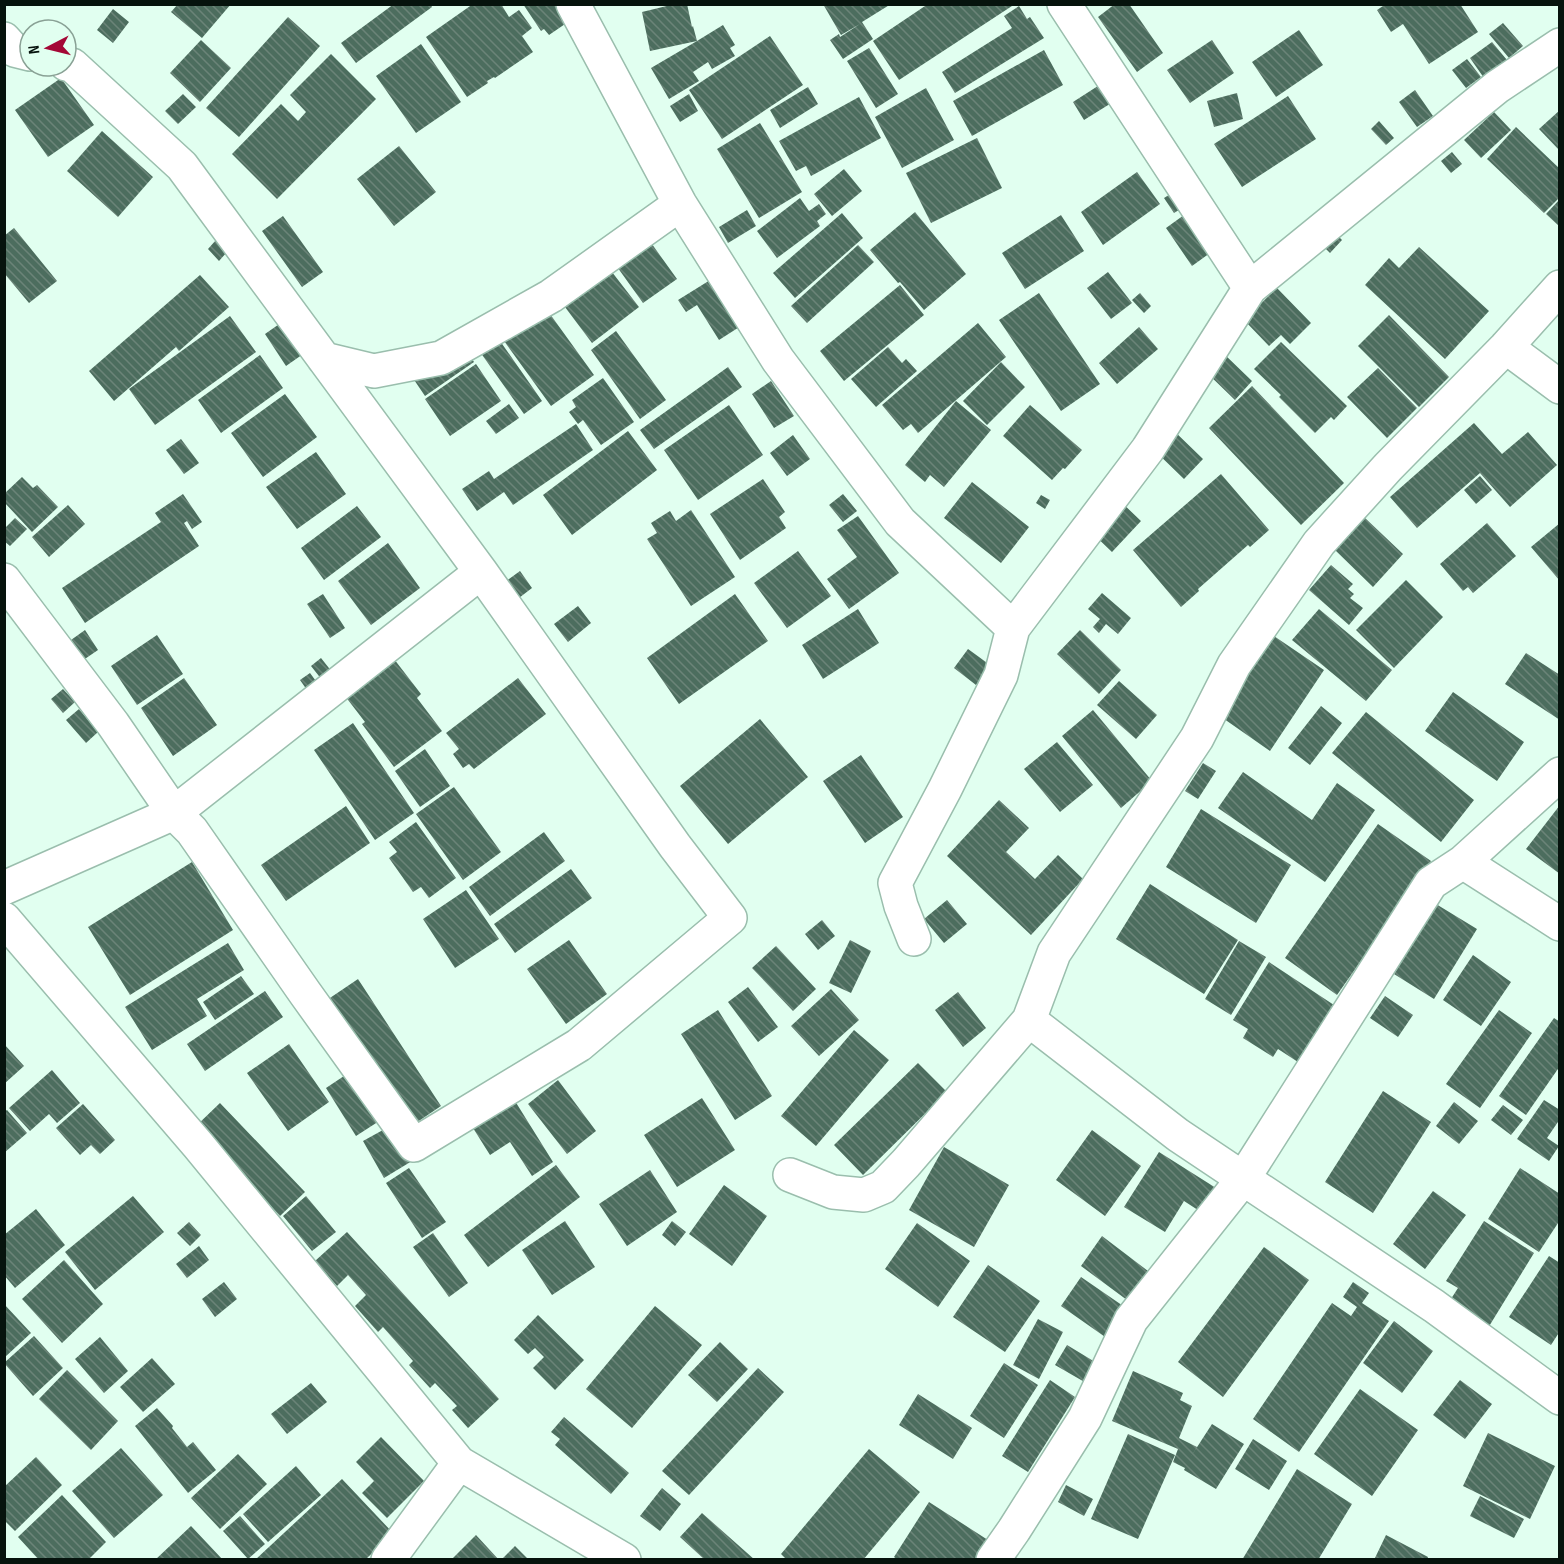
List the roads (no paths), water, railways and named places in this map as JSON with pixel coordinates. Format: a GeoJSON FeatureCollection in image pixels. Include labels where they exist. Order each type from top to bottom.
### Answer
{"type":"FeatureCollection","features":[{"type":"Feature","properties":{"kind":"street"},"geometry":{"type":"LineString","coordinates":[[573,4],[680,204],[778,360],[900,522],[1013,628]]}},
{"type":"Feature","properties":{"kind":"street"},"geometry":{"type":"LineString","coordinates":[[1064,4],[1250,288]]}},
{"type":"Feature","properties":{"kind":"street"},"geometry":{"type":"LineString","coordinates":[[4,39],[14,50],[18,51]]}},
{"type":"Feature","properties":{"kind":"street"},"geometry":{"type":"LineString","coordinates":[[914,939],[895,883],[945,789],[1001,675],[1013,628],[1148,449],[1250,288],[1497,87],[1560,45]]}},
{"type":"Feature","properties":{"kind":"street"},"geometry":{"type":"LineString","coordinates":[[4,580],[113,724],[174,813],[192,831],[414,1145],[579,1045],[730,918],[675,846],[481,572],[182,166],[78,71]]}},
{"type":"Feature","properties":{"kind":"street"},"geometry":{"type":"LineString","coordinates":[[324,359],[374,371],[441,358],[551,296],[680,204]]}},
{"type":"Feature","properties":{"kind":"street"},"geometry":{"type":"LineString","coordinates":[[790,1175],[833,1192],[864,1195],[883,1187],[906,1163],[1029,1020],[1054,954],[1197,738],[1234,665],[1319,543],[1388,467],[1506,347],[1560,287]]}},
{"type":"Feature","properties":{"kind":"street"},"geometry":{"type":"LineString","coordinates":[[1506,347],[1560,387]]}},
{"type":"Feature","properties":{"kind":"street"},"geometry":{"type":"LineString","coordinates":[[4,888],[174,813],[481,572]]}},
{"type":"Feature","properties":{"kind":"street"},"geometry":{"type":"LineString","coordinates":[[993,1560],[1085,1418],[1131,1320],[1243,1179],[1431,884],[1463,862],[1560,774]]}},
{"type":"Feature","properties":{"kind":"street"},"geometry":{"type":"LineString","coordinates":[[1463,862],[1560,924]]}},
{"type":"Feature","properties":{"kind":"street"},"geometry":{"type":"LineString","coordinates":[[4,919],[198,1146],[459,1463],[624,1560]]}},
{"type":"Feature","properties":{"kind":"street"},"geometry":{"type":"LineString","coordinates":[[1029,1020],[1178,1135],[1434,1306],[1560,1398]]}},
{"type":"Feature","properties":{"kind":"street"},"geometry":{"type":"LineString","coordinates":[[388,1560],[459,1463]]}}]}
